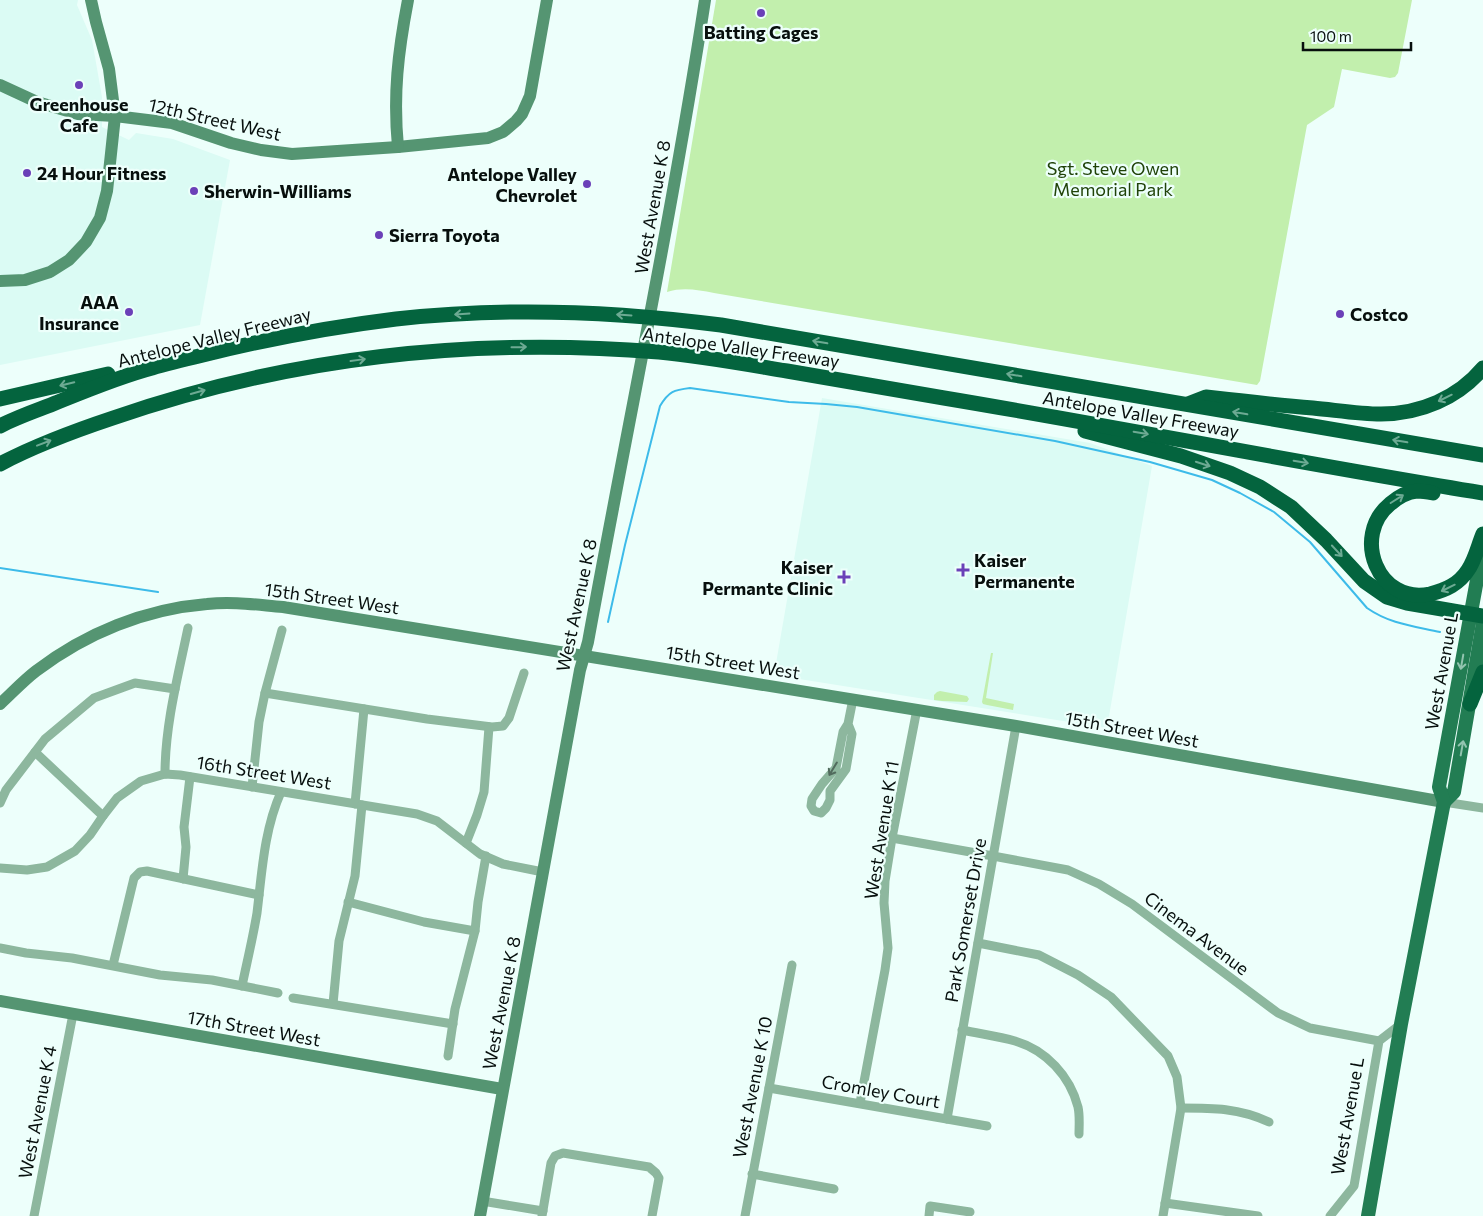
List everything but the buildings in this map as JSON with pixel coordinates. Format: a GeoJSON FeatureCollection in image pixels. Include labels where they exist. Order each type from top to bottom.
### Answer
{"type":"FeatureCollection","features":[{"type":"Feature","properties":{"kind":"highway","name":"Antelope Valley Freeway"},"geometry":{"type":"LineString","coordinates":[[0,426],[99,386],[151,368],[259,341],[398,319],[466,314],[545,312],[667,318],[721,324],[1483,454]]}},
{"type":"Feature","properties":{"kind":"highway","name":"Antelope Valley Freeway"},"geometry":{"type":"LineString","coordinates":[[0,464],[27,450],[139,409],[202,390],[263,376],[325,364],[400,354],[464,349],[594,348],[663,353],[730,361],[1024,411],[1381,477],[1483,493]]}},
{"type":"Feature","properties":{"kind":"highway"},"geometry":{"type":"LineString","coordinates":[[0,399],[131,368],[151,368]]}},
{"type":"Feature","properties":{"kind":"highway"},"geometry":{"type":"LineString","coordinates":[[1188,404],[1206,397],[1370,413],[1397,413],[1413,411],[1449,397],[1476,377],[1483,368]]}},
{"type":"Feature","properties":{"kind":"highway"},"geometry":{"type":"LineString","coordinates":[[1024,411],[1055,424],[1180,456],[1230,473],[1260,487],[1291,507],[1326,540],[1364,582],[1388,597],[1407,603],[1479,618]]}},
{"type":"Feature","properties":{"kind":"highway"},"geometry":{"type":"LineString","coordinates":[[1432,446],[1483,446]]}},
{"type":"Feature","properties":{"kind":"highway"},"geometry":{"type":"LineString","coordinates":[[1483,499],[1417,491],[1399,496],[1386,507],[1377,520],[1372,537],[1372,549],[1378,572],[1388,583],[1398,590],[1424,595],[1441,591],[1454,585],[1468,569],[1483,534]]}},
{"type":"Feature","properties":{"kind":"highway"},"geometry":{"type":"LineString","coordinates":[[1470,704],[1483,672]]}},
{"type":"Feature","properties":{"kind":"main road","name":"West Avenue L"},"geometry":{"type":"LineString","coordinates":[[1444,802],[1454,792],[1470,704],[1479,618],[1483,547]]}},
{"type":"Feature","properties":{"kind":"main road","name":"West Avenue L"},"geometry":{"type":"LineString","coordinates":[[1368,1216],[1401,1024],[1444,802],[1440,787],[1479,618]]}},
{"type":"Feature","properties":{"kind":"street"},"geometry":{"type":"LineString","coordinates":[[0,281],[24,280],[50,272],[68,260],[86,242],[100,218],[106,191],[115,116],[109,69],[91,0]]}},
{"type":"Feature","properties":{"kind":"street"},"geometry":{"type":"LineString","coordinates":[[398,147],[396,129],[397,70],[400,41],[408,0]]}},
{"type":"Feature","properties":{"kind":"street","name":"12th Street West"},"geometry":{"type":"LineString","coordinates":[[0,85],[37,102],[78,114],[115,116],[172,123],[253,148],[292,154],[398,147],[488,138],[503,132],[516,121],[522,114],[530,96],[547,0]]}},
{"type":"Feature","properties":{"kind":"street","name":"West Avenue K 8"},"geometry":{"type":"LineString","coordinates":[[480,1216],[580,670],[588,642],[654,297],[705,0]]}},
{"type":"Feature","properties":{"kind":"street","name":"15th Street West"},"geometry":{"type":"LineString","coordinates":[[0,704],[36,672],[78,644],[128,620],[164,610],[209,604],[244,604],[283,608],[917,709],[1483,808]]}},
{"type":"Feature","properties":{"kind":"street"},"geometry":{"type":"LineString","coordinates":[[165,774],[165,751],[175,689],[188,628]]}},
{"type":"Feature","properties":{"kind":"street"},"geometry":{"type":"LineString","coordinates":[[252,787],[259,722],[282,630]]}},
{"type":"Feature","properties":{"kind":"street"},"geometry":{"type":"LineString","coordinates":[[265,693],[427,720],[489,727],[503,726],[509,718],[524,673]]}},
{"type":"Feature","properties":{"kind":"street"},"geometry":{"type":"LineString","coordinates":[[0,803],[6,790],[45,740],[94,698],[135,684],[175,689]]}},
{"type":"Feature","properties":{"kind":"street"},"geometry":{"type":"LineString","coordinates":[[848,724],[852,734],[846,769],[830,792],[830,800],[826,808],[818,812],[811,806],[812,799],[820,786],[836,768],[843,732],[848,724],[853,699]]}},
{"type":"Feature","properties":{"kind":"street"},"geometry":{"type":"LineString","coordinates":[[333,1004],[339,941],[355,876],[359,804],[359,752],[364,709]]}},
{"type":"Feature","properties":{"kind":"street","name":"West Avenue K 11"},"geometry":{"type":"LineString","coordinates":[[860,1103],[888,948],[884,903],[885,881],[917,709]]}},
{"type":"Feature","properties":{"kind":"street","name":"Park Somerset Drive"},"geometry":{"type":"LineString","coordinates":[[947,1119],[1016,726]]}},
{"type":"Feature","properties":{"kind":"street"},"geometry":{"type":"LineString","coordinates":[[466,843],[484,792],[489,727]]}},
{"type":"Feature","properties":{"kind":"street"},"geometry":{"type":"LineString","coordinates":[[35,752],[103,816]]}},
{"type":"Feature","properties":{"kind":"street","name":"16th Street West"},"geometry":{"type":"LineString","coordinates":[[0,868],[27,870],[47,867],[75,851],[90,835],[117,798],[141,781],[165,774],[417,814],[437,821],[480,854],[503,864],[543,872]]}},
{"type":"Feature","properties":{"kind":"street"},"geometry":{"type":"LineString","coordinates":[[183,879],[186,847],[184,827],[190,777]]}},
{"type":"Feature","properties":{"kind":"street"},"geometry":{"type":"LineString","coordinates":[[820,786],[830,792]]}},
{"type":"Feature","properties":{"kind":"street"},"geometry":{"type":"LineString","coordinates":[[242,986],[256,914],[263,854],[281,792]]}},
{"type":"Feature","properties":{"kind":"street","name":"Cinema Avenue"},"geometry":{"type":"LineString","coordinates":[[892,838],[1068,870],[1099,884],[1132,904],[1278,1013],[1310,1028],[1379,1041]]}},
{"type":"Feature","properties":{"kind":"street"},"geometry":{"type":"LineString","coordinates":[[448,1056],[461,984],[475,932],[486,856]]}},
{"type":"Feature","properties":{"kind":"street"},"geometry":{"type":"LineString","coordinates":[[113,965],[134,878],[140,872],[147,871],[258,895]]}},
{"type":"Feature","properties":{"kind":"street"},"geometry":{"type":"LineString","coordinates":[[348,902],[424,922],[475,932]]}},
{"type":"Feature","properties":{"kind":"street"},"geometry":{"type":"LineString","coordinates":[[978,943],[1039,955],[1078,975],[1111,997],[1168,1056],[1178,1078],[1181,1108],[1163,1216]]}},
{"type":"Feature","properties":{"kind":"street"},"geometry":{"type":"LineString","coordinates":[[0,948],[72,958],[160,975],[212,980],[278,993]]}},
{"type":"Feature","properties":{"kind":"street","name":"West Avenue K 10"},"geometry":{"type":"LineString","coordinates":[[744,1216],[792,965]]}},
{"type":"Feature","properties":{"kind":"street"},"geometry":{"type":"LineString","coordinates":[[293,998],[453,1024]]}},
{"type":"Feature","properties":{"kind":"street","name":"17th Street West"},"geometry":{"type":"LineString","coordinates":[[0,1001],[502,1089]]}},
{"type":"Feature","properties":{"kind":"street","name":"West Avenue K 4"},"geometry":{"type":"LineString","coordinates":[[34,1216],[73,1014]]}},
{"type":"Feature","properties":{"kind":"street","name":"West Avenue L"},"geometry":{"type":"LineString","coordinates":[[1330,1216],[1354,1186],[1379,1041],[1401,1024]]}},
{"type":"Feature","properties":{"kind":"street"},"geometry":{"type":"LineString","coordinates":[[962,1030],[1015,1041],[1030,1047],[1048,1058],[1073,1091],[1079,1110],[1079,1134]]}},
{"type":"Feature","properties":{"kind":"street","name":"Cromley Court"},"geometry":{"type":"LineString","coordinates":[[769,1088],[987,1126]]}},
{"type":"Feature","properties":{"kind":"street"},"geometry":{"type":"LineString","coordinates":[[1181,1108],[1220,1108],[1253,1115],[1269,1122]]}},
{"type":"Feature","properties":{"kind":"street"},"geometry":{"type":"LineString","coordinates":[[482,1202],[542,1214],[551,1163],[555,1156],[563,1153],[649,1168],[659,1178],[652,1216]]}},
{"type":"Feature","properties":{"kind":"street"},"geometry":{"type":"LineString","coordinates":[[752,1174],[834,1189]]}},
{"type":"Feature","properties":{"kind":"street"},"geometry":{"type":"LineString","coordinates":[[1165,1203],[1258,1216]]}},
{"type":"Feature","properties":{"kind":"street"},"geometry":{"type":"LineString","coordinates":[[930,1211],[970,1212]]}},
{"type":"Feature","properties":{"kind":"shaded area"},"geometry":{"type":"Polygon","coordinates":[[[0,0],[78,0],[77,5],[92,40],[102,97],[102,127],[129,140],[136,133],[173,139],[230,160],[200,325],[0,365],[0,0]]]}},
{"type":"Feature","properties":{"kind":"shaded area","name":"Kaiser Permanente"},"geometry":{"type":"Polygon","coordinates":[[[822,398],[1090,443],[1152,466],[1107,728],[774,675],[822,398]]]}},
{"type":"Feature","properties":{"kind":"green space","name":"Sgt. Steve Owen Memorial Park"},"geometry":{"type":"Polygon","coordinates":[[[716,0],[1412,0],[1398,73],[1395,77],[1390,78],[1342,69],[1334,107],[1307,125],[1260,381],[1257,385],[702,291],[685,289],[667,292],[716,0]]]}},
{"type":"Feature","properties":{"kind":"green space"},"geometry":{"type":"Polygon","coordinates":[[[991,653],[993,653],[986,698],[1014,704],[1013,710],[983,704],[982,702],[991,653]]]}},
{"type":"Feature","properties":{"kind":"green space"},"geometry":{"type":"Polygon","coordinates":[[[940,691],[967,696],[969,699],[967,702],[934,700],[934,695],[940,691]]]}},
{"type":"Feature","properties":{"kind":"waterway"},"geometry":{"type":"LineString","coordinates":[[608,622],[660,406],[672,392],[690,388],[789,402],[857,407],[1055,441],[1150,462],[1212,480],[1274,512],[1310,542],[1367,608],[1393,621],[1440,632]]}},
{"type":"Feature","properties":{"kind":"waterway"},"geometry":{"type":"LineString","coordinates":[[0,568],[158,592]]}},
{"type":"Feature","properties":{"kind":"place","name":"Batting Cages"},"geometry":{"type":"Point","coordinates":[761,13]}},
{"type":"Feature","properties":{"kind":"place","name":"Greenhouse Cafe"},"geometry":{"type":"Point","coordinates":[79,85]}},
{"type":"Feature","properties":{"kind":"place","name":"24 Hour Fitness"},"geometry":{"type":"Point","coordinates":[27,173]}},
{"type":"Feature","properties":{"kind":"place","name":"Antelope Valley Chevrolet"},"geometry":{"type":"Point","coordinates":[587,184]}},
{"type":"Feature","properties":{"kind":"place","name":"Sherwin-Williams"},"geometry":{"type":"Point","coordinates":[194,191]}},
{"type":"Feature","properties":{"kind":"place","name":"Sierra Toyota"},"geometry":{"type":"Point","coordinates":[379,235]}},
{"type":"Feature","properties":{"kind":"place","name":"AAA Insurance"},"geometry":{"type":"Point","coordinates":[129,312]}},
{"type":"Feature","properties":{"kind":"place","name":"Costco"},"geometry":{"type":"Point","coordinates":[1340,314]}},
{"type":"Feature","properties":{"kind":"place","name":"Kaiser Permanente"},"geometry":{"type":"Point","coordinates":[963,570]}},
{"type":"Feature","properties":{"kind":"place","name":"Kaiser Permante Clinic"},"geometry":{"type":"Point","coordinates":[844,577]}}]}
